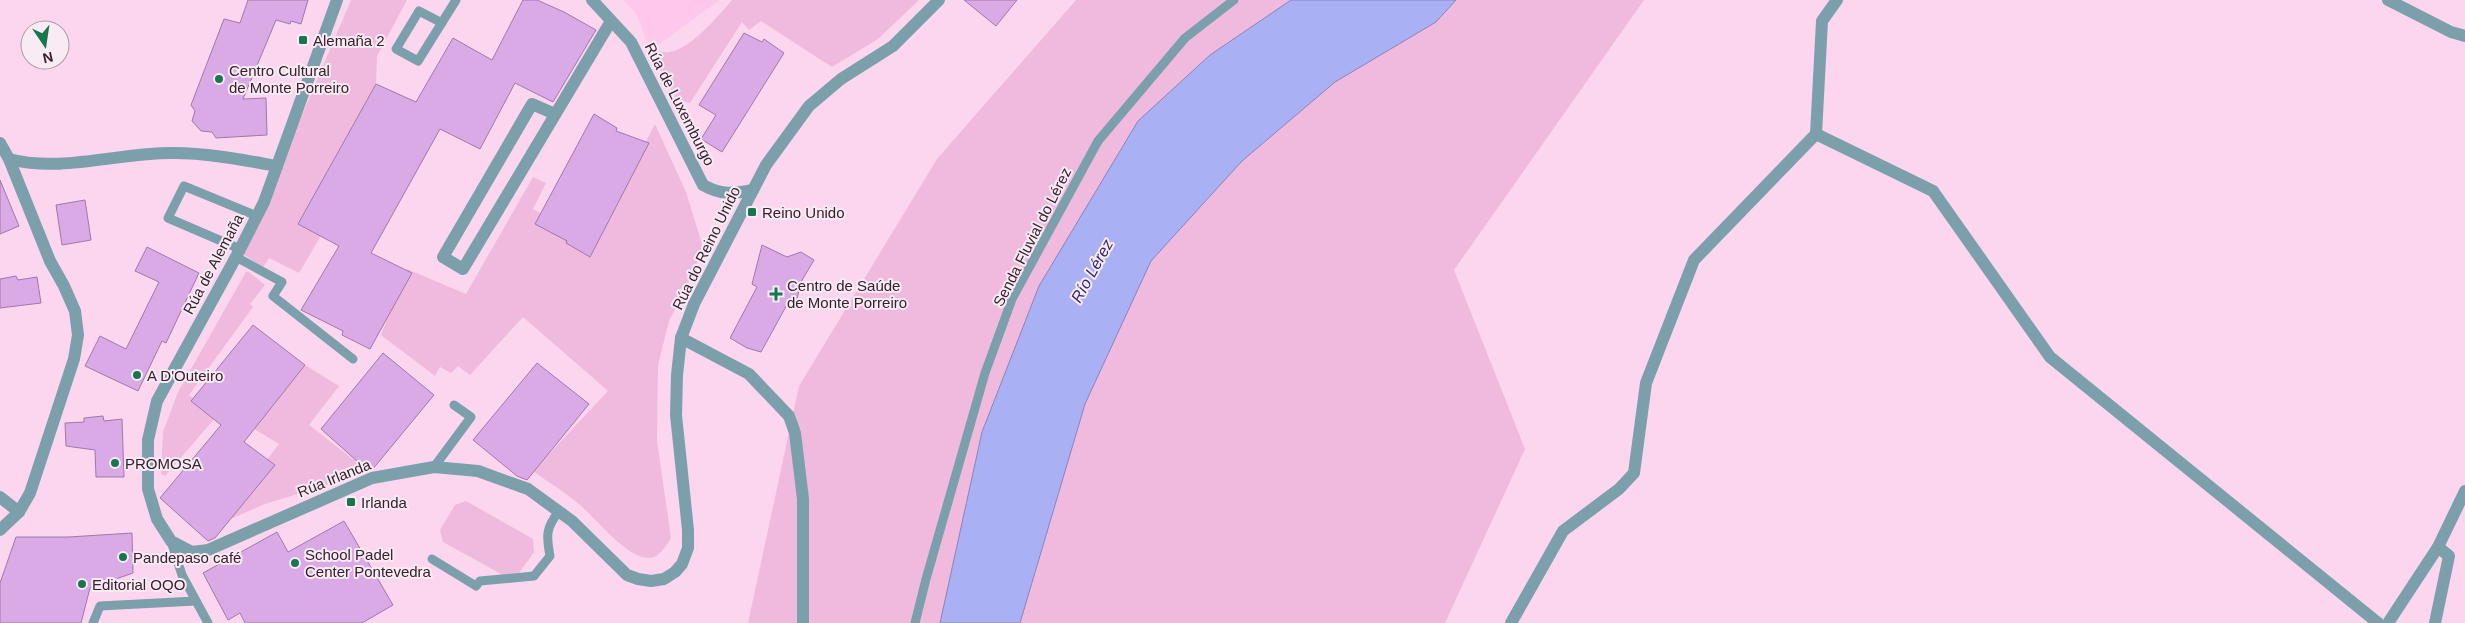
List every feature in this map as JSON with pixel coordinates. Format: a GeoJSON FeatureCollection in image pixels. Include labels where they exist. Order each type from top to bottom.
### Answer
{"type":"FeatureCollection","features":[{"type":"Feature","properties":{"kind":"street","name":"Rúa de Alemaña"},"geometry":{"type":"LineString","coordinates":[[171,541],[157,519],[148,489],[148,440],[157,401],[257,216],[337,0]]}},
{"type":"Feature","properties":{"kind":"street","name":"Rúa de Luxemburgo"},"geometry":{"type":"LineString","coordinates":[[592,0],[631,42],[703,185],[716,192],[726,194],[753,190]]}},
{"type":"Feature","properties":{"kind":"street","name":"Rúa do Reino Unido"},"geometry":{"type":"LineString","coordinates":[[664,579],[682,564],[688,548],[688,530],[676,415],[677,374],[681,338],[694,304],[766,165],[809,106],[840,79],[893,46],[939,0]]}},
{"type":"Feature","properties":{"kind":"street"},"geometry":{"type":"LineString","coordinates":[[1511,623],[1563,531],[1619,489],[1634,473],[1646,383],[1694,260],[1816,134],[1822,21],[1837,0]]}},
{"type":"Feature","properties":{"kind":"street"},"geometry":{"type":"LineString","coordinates":[[2388,0],[2451,32],[2465,36]]}},
{"type":"Feature","properties":{"kind":"street"},"geometry":{"type":"LineString","coordinates":[[555,114],[532,104],[443,257],[463,270],[611,21]]}},
{"type":"Feature","properties":{"kind":"street"},"geometry":{"type":"LineString","coordinates":[[1816,134],[1933,190],[2050,357],[2378,623]]}},
{"type":"Feature","properties":{"kind":"street"},"geometry":{"type":"LineString","coordinates":[[0,143],[9,159],[50,261],[75,311],[78,335],[74,359],[33,484],[19,512],[0,530]]}},
{"type":"Feature","properties":{"kind":"street"},"geometry":{"type":"LineString","coordinates":[[9,159],[20,162],[81,162],[173,153],[234,158],[277,166]]}},
{"type":"Feature","properties":{"kind":"street"},"geometry":{"type":"LineString","coordinates":[[681,338],[749,374],[789,416],[796,433],[803,500],[802,623]]}},
{"type":"Feature","properties":{"kind":"street","name":"Rúa Irlanda"},"geometry":{"type":"LineString","coordinates":[[171,541],[192,552],[208,550],[372,478],[434,467],[478,471],[508,480],[528,489],[559,511],[627,575],[651,581],[664,579]]}},
{"type":"Feature","properties":{"kind":"street"},"geometry":{"type":"LineString","coordinates":[[2388,623],[2438,547],[2465,492]]}},
{"type":"Feature","properties":{"kind":"street"},"geometry":{"type":"LineString","coordinates":[[0,497],[19,512]]}},
{"type":"Feature","properties":{"kind":"street"},"geometry":{"type":"LineString","coordinates":[[2435,623],[2449,556],[2438,547]]}},
{"type":"Feature","properties":{"kind":"lane"},"geometry":{"type":"LineString","coordinates":[[442,23],[419,11],[396,49],[418,61],[442,23],[456,0]]}},
{"type":"Feature","properties":{"kind":"lane","name":"Senda Fluvial do Lérez"},"geometry":{"type":"LineString","coordinates":[[915,623],[926,578],[985,373],[1012,299],[1098,141],[1185,38],[1234,0]]}},
{"type":"Feature","properties":{"kind":"lane"},"geometry":{"type":"LineString","coordinates":[[257,216],[184,186],[168,218],[238,253],[282,282],[273,296],[353,359]]}},
{"type":"Feature","properties":{"kind":"lane"},"geometry":{"type":"LineString","coordinates":[[434,467],[471,418],[454,405]]}},
{"type":"Feature","properties":{"kind":"lane"},"geometry":{"type":"LineString","coordinates":[[432,559],[476,586],[480,581],[534,576],[550,556],[546,535],[552,520],[559,511]]}},
{"type":"Feature","properties":{"kind":"lane"},"geometry":{"type":"LineString","coordinates":[[171,541],[182,575],[208,623]]}},
{"type":"Feature","properties":{"kind":"lane"},"geometry":{"type":"LineString","coordinates":[[93,623],[100,606],[196,601]]}},
{"type":"Feature","properties":{"kind":"shaded area"},"geometry":{"type":"Polygon","coordinates":[[[351,0],[407,0],[377,56],[376,84],[298,224],[322,234],[299,273],[269,258],[263,267],[243,254],[351,0]]]}},
{"type":"Feature","properties":{"kind":"shaded area"},"geometry":{"type":"Polygon","coordinates":[[[624,0],[720,0],[650,51],[637,15],[624,0]]]}},
{"type":"Feature","properties":{"kind":"shaded area"},"geometry":{"type":"Polygon","coordinates":[[[732,0],[919,0],[878,39],[832,67],[761,21],[749,30],[742,22],[690,103],[682,101],[681,108],[650,51],[670,52],[687,44],[696,38],[732,0]]]}},
{"type":"Feature","properties":{"kind":"shaded area"},"geometry":{"type":"Polygon","coordinates":[[[1076,0],[1644,0],[1454,270],[1525,449],[1445,623],[748,623],[799,386],[937,159],[1076,0]]]}},
{"type":"Feature","properties":{"kind":"shaded area"},"geometry":{"type":"Polygon","coordinates":[[[655,124],[686,192],[702,244],[695,270],[669,321],[658,365],[657,441],[671,538],[659,554],[649,558],[631,552],[612,537],[580,505],[533,471],[608,391],[523,317],[470,375],[458,366],[451,373],[440,367],[435,376],[381,335],[407,269],[466,294],[533,177],[546,183],[533,209],[594,242],[655,124]]]}},
{"type":"Feature","properties":{"kind":"shaded area"},"geometry":{"type":"Polygon","coordinates":[[[246,272],[249,272],[265,285],[250,304],[253,307],[189,395],[216,417],[165,476],[161,474],[163,432],[178,392],[246,272]]]}},
{"type":"Feature","properties":{"kind":"shaded area"},"geometry":{"type":"Polygon","coordinates":[[[305,365],[339,386],[309,425],[363,467],[343,480],[265,504],[217,525],[279,444],[254,429],[305,365]]]}},
{"type":"Feature","properties":{"kind":"shaded area"},"geometry":{"type":"Polygon","coordinates":[[[466,501],[533,539],[534,552],[519,573],[503,575],[443,542],[440,530],[455,505],[466,501]]]}},
{"type":"Feature","properties":{"kind":"water","name":"Río Lérez"},"geometry":{"type":"Polygon","coordinates":[[[1291,0],[1456,0],[1436,22],[1335,82],[1242,161],[1151,261],[1085,404],[1020,623],[940,623],[982,432],[1039,286],[1138,121],[1210,55],[1291,0]]]}},
{"type":"Feature","properties":{"kind":"building","name":"Centro Cultural de Monte Porreiro"},"geometry":{"type":"Polygon","coordinates":[[[248,0],[308,0],[301,24],[291,21],[290,24],[276,20],[243,99],[266,98],[267,135],[216,138],[212,132],[201,131],[192,121],[195,111],[191,105],[224,19],[240,23],[248,0]]]}},
{"type":"Feature","properties":{"kind":"building"},"geometry":{"type":"Polygon","coordinates":[[[523,0],[537,0],[564,12],[596,30],[553,102],[515,83],[480,149],[440,129],[371,253],[412,273],[370,349],[342,335],[343,331],[301,310],[339,246],[298,224],[376,84],[416,102],[453,38],[492,60],[523,0]]]}},
{"type":"Feature","properties":{"kind":"building"},"geometry":{"type":"Polygon","coordinates":[[[964,0],[1017,0],[996,26],[964,0]]]}},
{"type":"Feature","properties":{"kind":"building"},"geometry":{"type":"Polygon","coordinates":[[[744,33],[762,42],[764,39],[784,53],[722,152],[701,139],[716,115],[699,105],[744,33]]]}},
{"type":"Feature","properties":{"kind":"building"},"geometry":{"type":"Polygon","coordinates":[[[594,114],[617,128],[616,131],[649,143],[590,257],[566,243],[567,241],[535,224],[594,114]]]}},
{"type":"Feature","properties":{"kind":"building"},"geometry":{"type":"Polygon","coordinates":[[[0,180],[19,226],[0,234],[0,180]]]}},
{"type":"Feature","properties":{"kind":"building"},"geometry":{"type":"Polygon","coordinates":[[[85,200],[91,240],[62,245],[56,205],[85,200]]]}},
{"type":"Feature","properties":{"kind":"building","name":"Centro de Saúde de Monte Porreiro"},"geometry":{"type":"Polygon","coordinates":[[[762,245],[787,257],[801,252],[814,260],[801,282],[796,303],[789,301],[761,352],[747,348],[730,338],[757,287],[752,284],[762,245]]]}},
{"type":"Feature","properties":{"kind":"building"},"geometry":{"type":"Polygon","coordinates":[[[147,247],[199,273],[166,343],[162,341],[138,391],[85,366],[100,336],[126,349],[159,282],[135,271],[147,247]]]}},
{"type":"Feature","properties":{"kind":"building"},"geometry":{"type":"Polygon","coordinates":[[[16,276],[18,280],[37,277],[41,303],[0,308],[0,279],[16,276]]]}},
{"type":"Feature","properties":{"kind":"building"},"geometry":{"type":"Polygon","coordinates":[[[253,325],[305,365],[244,442],[275,465],[215,538],[208,541],[160,498],[221,425],[191,401],[253,325]]]}},
{"type":"Feature","properties":{"kind":"building"},"geometry":{"type":"Polygon","coordinates":[[[383,353],[434,395],[372,470],[368,471],[321,429],[383,353]]]}},
{"type":"Feature","properties":{"kind":"building"},"geometry":{"type":"Polygon","coordinates":[[[537,363],[589,404],[527,480],[517,476],[473,440],[537,363]]]}},
{"type":"Feature","properties":{"kind":"building"},"geometry":{"type":"Polygon","coordinates":[[[103,416],[104,421],[122,419],[124,477],[96,477],[95,450],[66,446],[65,423],[84,422],[84,418],[103,416]]]}},
{"type":"Feature","properties":{"kind":"building","name":"School Padel Center Pontevedra"},"geometry":{"type":"Polygon","coordinates":[[[344,521],[393,605],[362,623],[245,623],[240,613],[228,620],[203,573],[277,532],[288,552],[344,521]]]}},
{"type":"Feature","properties":{"kind":"building"},"geometry":{"type":"Polygon","coordinates":[[[132,533],[133,573],[90,588],[81,623],[0,623],[0,583],[16,537],[69,537],[132,533]]]}},
{"type":"Feature","properties":{"kind":"place","name":"Alemaña 2"},"geometry":{"type":"Point","coordinates":[303,40]}},
{"type":"Feature","properties":{"kind":"place","name":"Centro Cultural de Monte Porreiro"},"geometry":{"type":"Point","coordinates":[219,79]}},
{"type":"Feature","properties":{"kind":"place","name":"Reino Unido"},"geometry":{"type":"Point","coordinates":[752,212]}},
{"type":"Feature","properties":{"kind":"place","name":"Centro de Saúde de Monte Porreiro"},"geometry":{"type":"Point","coordinates":[776,294]}},
{"type":"Feature","properties":{"kind":"place","name":"A D'Outeiro"},"geometry":{"type":"Point","coordinates":[137,375]}},
{"type":"Feature","properties":{"kind":"place","name":"PROMOSA"},"geometry":{"type":"Point","coordinates":[115,463]}},
{"type":"Feature","properties":{"kind":"place","name":"Irlanda"},"geometry":{"type":"Point","coordinates":[351,502]}},
{"type":"Feature","properties":{"kind":"place","name":"Pandepaso café"},"geometry":{"type":"Point","coordinates":[123,557]}},
{"type":"Feature","properties":{"kind":"place","name":"School Padel Center Pontevedra"},"geometry":{"type":"Point","coordinates":[295,563]}},
{"type":"Feature","properties":{"kind":"place","name":"Editorial OQO"},"geometry":{"type":"Point","coordinates":[82,584]}}]}
